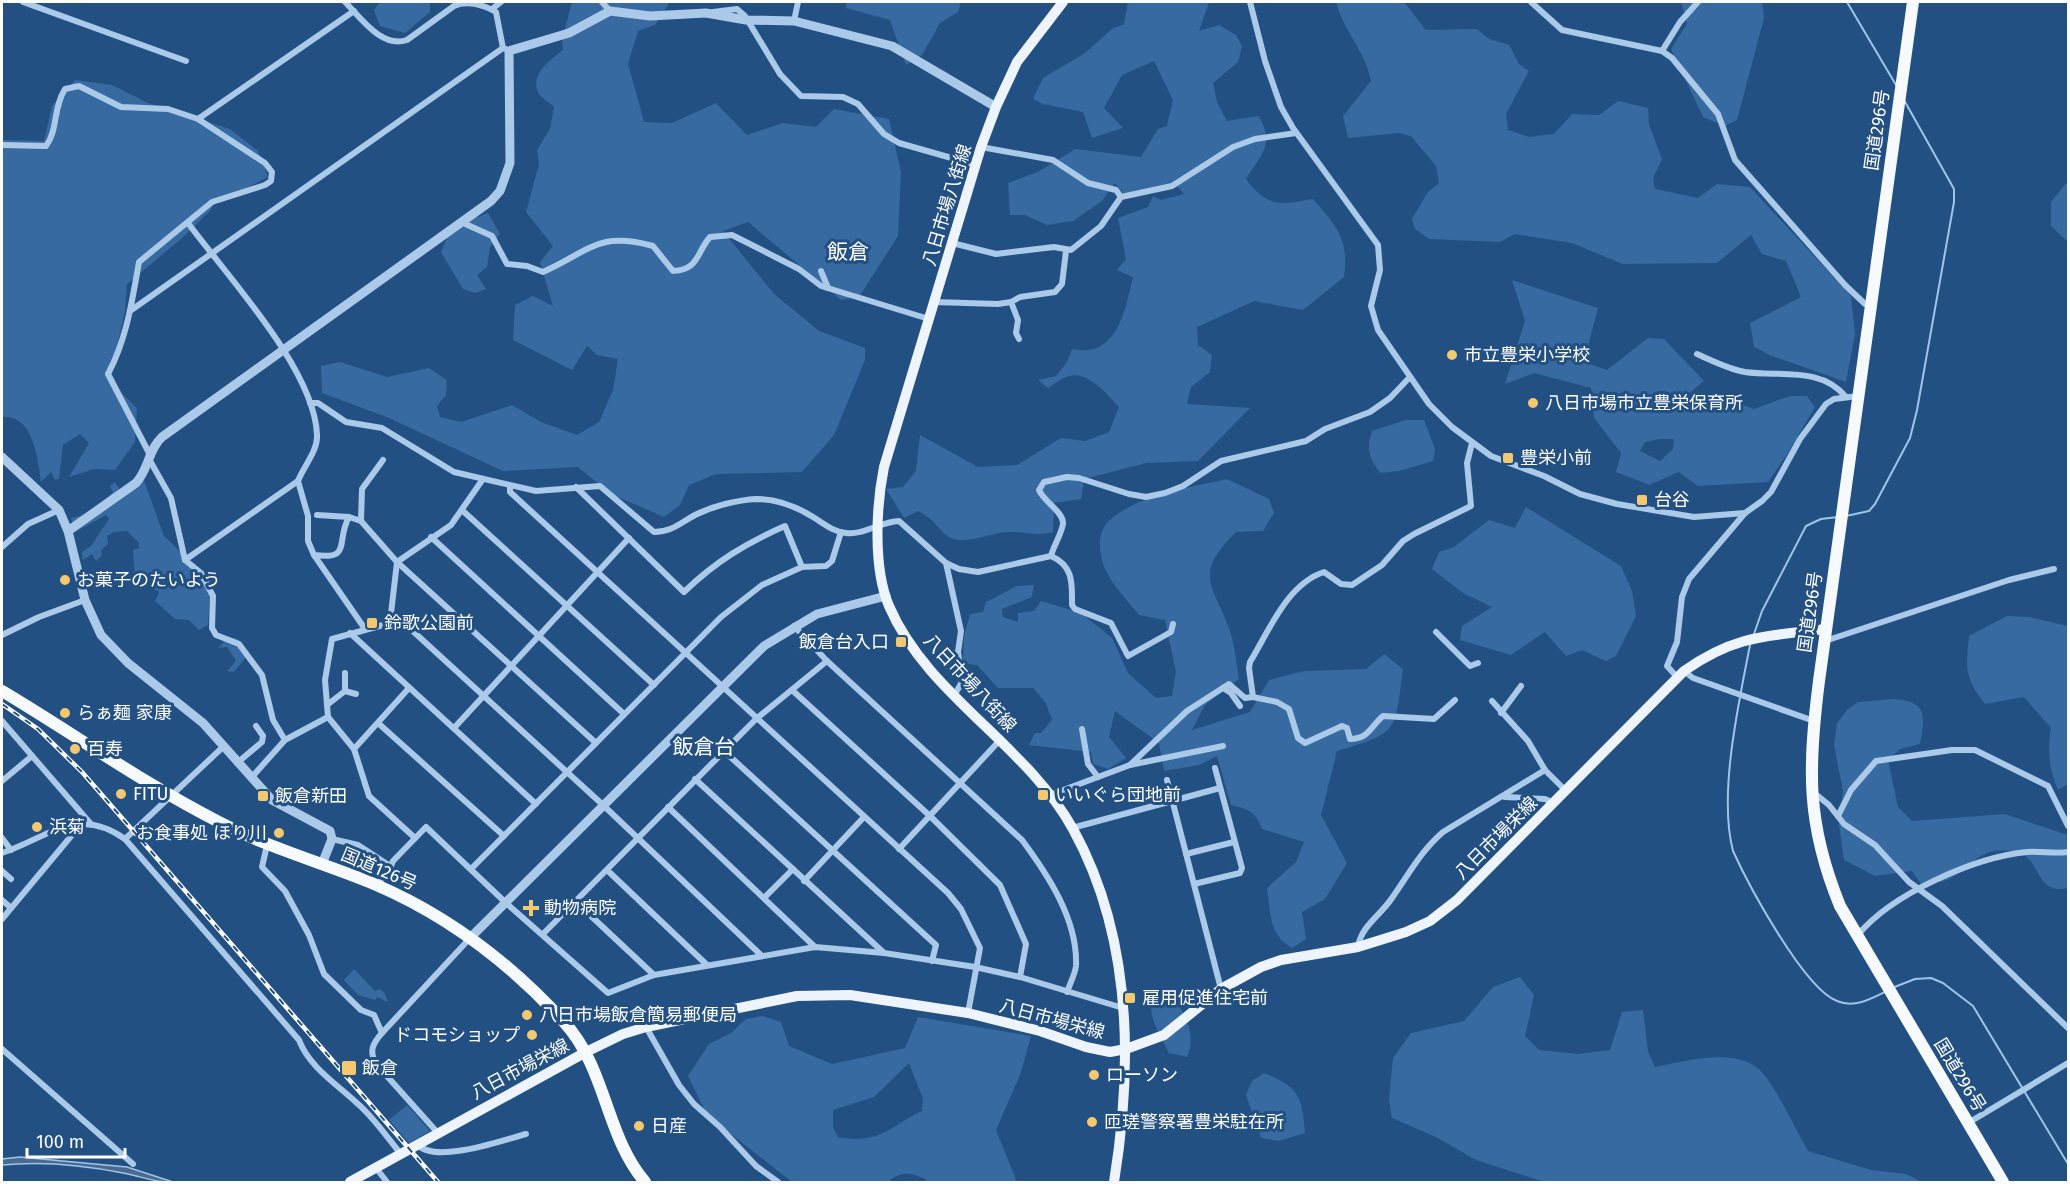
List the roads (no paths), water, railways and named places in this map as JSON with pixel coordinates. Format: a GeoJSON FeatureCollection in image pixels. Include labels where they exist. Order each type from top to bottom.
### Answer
{"type":"FeatureCollection","features":[{"type":"Feature","properties":{"kind":"highway","name":"国道296号"},"geometry":{"type":"LineString","coordinates":[[1913,2],[1872,305],[1852,397],[1814,721],[1810,789],[1814,825],[1826,872],[1857,936],[2003,1182]]}},
{"type":"Feature","properties":{"kind":"highway","name":"国道126号"},"geometry":{"type":"LineString","coordinates":[[2,691],[172,797],[267,845],[376,885],[426,909],[471,937],[560,1018],[586,1052],[595,1069],[627,1155],[645,1182]]}},
{"type":"Feature","properties":{"kind":"main road","name":"八日市場八街線"},"geometry":{"type":"LineString","coordinates":[[1063,2],[1017,62],[981,147],[884,467],[878,524],[878,549],[886,596],[913,646],[1050,795],[1086,853],[1105,908],[1123,1008],[1126,1049],[1122,1126],[1114,1182]]}},
{"type":"Feature","properties":{"kind":"main road","name":"八日市場栄線"},"geometry":{"type":"LineString","coordinates":[[350,1182],[437,1132],[623,1034],[646,1027],[797,996],[850,995],[969,1013],[1110,1052],[1126,1049],[1164,1035],[1221,989],[1261,967],[1281,960],[1358,947],[1406,932],[1430,921],[1457,900],[1681,675],[1723,647],[1740,641],[1825,635]]}},
{"type":"Feature","properties":{"kind":"street"},"geometry":{"type":"LineString","coordinates":[[23,2],[186,61]]}},
{"type":"Feature","properties":{"kind":"street"},"geometry":{"type":"LineString","coordinates":[[68,531],[130,489],[144,475],[154,445],[162,437],[491,201],[500,191],[509,171],[506,50],[496,12],[462,2],[398,43],[386,40],[345,2]]}},
{"type":"Feature","properties":{"kind":"street"},"geometry":{"type":"LineString","coordinates":[[492,9],[501,2]]}},
{"type":"Feature","properties":{"kind":"street"},"geometry":{"type":"LineString","coordinates":[[602,2],[610,11]]}},
{"type":"Feature","properties":{"kind":"street"},"geometry":{"type":"LineString","coordinates":[[794,21],[798,2]]}},
{"type":"Feature","properties":{"kind":"street"},"geometry":{"type":"LineString","coordinates":[[1250,2],[1272,84],[1296,133],[1378,245],[1380,270],[1371,298],[1373,318],[1378,330],[1409,378],[1429,404],[1472,443],[1491,456],[1535,472],[1580,494],[1617,504],[1694,517],[1745,513]]}},
{"type":"Feature","properties":{"kind":"street"},"geometry":{"type":"LineString","coordinates":[[1531,2],[1562,30],[1662,51],[1672,58],[1718,114],[1735,160],[1845,285],[1865,304],[1872,305]]}},
{"type":"Feature","properties":{"kind":"street"},"geometry":{"type":"LineString","coordinates":[[1662,51],[1680,22],[1698,2]]}},
{"type":"Feature","properties":{"kind":"street"},"geometry":{"type":"LineString","coordinates":[[198,119],[354,11]]}},
{"type":"Feature","properties":{"kind":"street"},"geometry":{"type":"LineString","coordinates":[[130,311],[506,50],[569,33],[610,11],[650,16],[706,14],[746,20],[794,21],[892,46],[996,107]]}},
{"type":"Feature","properties":{"kind":"street"},"geometry":{"type":"LineString","coordinates":[[746,20],[780,74],[801,96],[843,97],[858,104],[884,134],[899,142],[976,165]]}},
{"type":"Feature","properties":{"kind":"street"},"geometry":{"type":"LineString","coordinates":[[2,145],[46,146],[52,137],[54,114],[59,98],[65,89],[79,86],[121,107],[168,109],[198,119],[265,163],[273,177],[265,185],[212,202],[139,262],[121,349],[108,374],[171,498],[185,560],[201,573],[213,596],[211,619],[216,635],[239,644],[262,675],[273,720],[285,740]]}},
{"type":"Feature","properties":{"kind":"street"},"geometry":{"type":"LineString","coordinates":[[952,243],[996,254],[1054,247],[1066,251],[1076,247],[1101,226],[1121,197],[1172,186],[1203,163],[1233,147],[1255,139],[1296,133]]}},
{"type":"Feature","properties":{"kind":"street"},"geometry":{"type":"LineString","coordinates":[[981,147],[1053,160],[1088,183],[1116,190],[1121,197]]}},
{"type":"Feature","properties":{"kind":"street"},"geometry":{"type":"LineString","coordinates":[[461,222],[492,236],[507,264],[527,266],[543,272],[599,242],[614,240],[653,246],[673,271],[683,271],[691,267],[710,237],[732,235],[799,269],[828,288],[929,319]]}},
{"type":"Feature","properties":{"kind":"street"},"geometry":{"type":"LineString","coordinates":[[185,560],[298,482],[316,444],[317,435],[310,403],[300,376],[284,350],[188,224]]}},
{"type":"Feature","properties":{"kind":"street"},"geometry":{"type":"LineString","coordinates":[[934,302],[960,305],[1011,302],[1020,297],[1059,289],[1066,251]]}},
{"type":"Feature","properties":{"kind":"street"},"geometry":{"type":"LineString","coordinates":[[820,272],[828,288]]}},
{"type":"Feature","properties":{"kind":"street"},"geometry":{"type":"LineString","coordinates":[[1011,302],[1018,320],[1016,333],[1019,339]]}},
{"type":"Feature","properties":{"kind":"street"},"geometry":{"type":"LineString","coordinates":[[1697,354],[1746,372],[1803,374],[1852,397]]}},
{"type":"Feature","properties":{"kind":"street"},"geometry":{"type":"LineString","coordinates":[[1051,556],[1063,524],[1062,518],[1041,496],[1039,490],[1044,482],[1067,477],[1079,478],[1129,495],[1146,497],[1165,493],[1183,486],[1221,461],[1306,441],[1325,429],[1370,412],[1390,398],[1409,378]]}},
{"type":"Feature","properties":{"kind":"street"},"geometry":{"type":"LineString","coordinates":[[1814,721],[1681,675],[1667,666],[1677,642],[1686,586],[1745,513],[1771,492],[1800,439],[1826,404],[1852,397]]}},
{"type":"Feature","properties":{"kind":"street"},"geometry":{"type":"LineString","coordinates":[[310,403],[318,403],[346,422],[382,428],[445,468],[483,479],[510,486],[552,491],[600,486],[654,532],[666,532],[696,515],[736,501],[759,499],[776,501],[841,532],[859,532],[893,521],[902,523],[946,563],[978,572],[1051,556],[1066,565],[1071,574],[1072,605],[1075,609],[1111,623],[1128,656],[1171,632],[1173,624]]}},
{"type":"Feature","properties":{"kind":"street"},"geometry":{"type":"LineString","coordinates":[[1253,697],[1248,668],[1250,662],[1286,602],[1303,584],[1314,575],[1324,572],[1341,584],[1352,585],[1383,565],[1403,541],[1471,506],[1467,463],[1472,443]]}},
{"type":"Feature","properties":{"kind":"street"},"geometry":{"type":"LineString","coordinates":[[361,521],[362,489],[383,460]]}},
{"type":"Feature","properties":{"kind":"street"},"geometry":{"type":"LineString","coordinates":[[3,461],[59,510],[68,531],[85,600],[101,635],[113,649],[203,723],[251,779],[284,808],[330,831],[332,839],[322,864]]}},
{"type":"Feature","properties":{"kind":"street"},"geometry":{"type":"LineString","coordinates":[[390,622],[397,562],[451,525],[463,511],[483,479]]}},
{"type":"Feature","properties":{"kind":"street"},"geometry":{"type":"LineString","coordinates":[[298,482],[308,516],[308,541],[314,555],[365,629]]}},
{"type":"Feature","properties":{"kind":"street"},"geometry":{"type":"LineString","coordinates":[[510,486],[510,492],[948,893],[961,909],[980,948],[969,1013]]}},
{"type":"Feature","properties":{"kind":"street"},"geometry":{"type":"LineString","coordinates":[[576,487],[684,592],[728,555],[785,526],[802,567]]}},
{"type":"Feature","properties":{"kind":"street"},"geometry":{"type":"LineString","coordinates":[[2,547],[28,524],[59,510]]}},
{"type":"Feature","properties":{"kind":"street"},"geometry":{"type":"LineString","coordinates":[[463,511],[654,685]]}},
{"type":"Feature","properties":{"kind":"street"},"geometry":{"type":"LineString","coordinates":[[317,515],[348,517],[361,521],[397,562],[596,743]]}},
{"type":"Feature","properties":{"kind":"street"},"geometry":{"type":"LineString","coordinates":[[314,555],[331,557],[338,554],[342,548],[342,530],[348,517]]}},
{"type":"Feature","properties":{"kind":"street"},"geometry":{"type":"LineString","coordinates":[[471,869],[738,602],[762,585],[802,567],[826,566],[832,561],[841,532]]}},
{"type":"Feature","properties":{"kind":"street"},"geometry":{"type":"LineString","coordinates":[[431,537],[624,714]]}},
{"type":"Feature","properties":{"kind":"street"},"geometry":{"type":"LineString","coordinates":[[454,728],[629,538]]}},
{"type":"Feature","properties":{"kind":"street"},"geometry":{"type":"LineString","coordinates":[[946,563],[962,631],[958,652],[962,682],[955,694]]}},
{"type":"Feature","properties":{"kind":"street"},"geometry":{"type":"LineString","coordinates":[[1825,635],[2009,580],[2054,569]]}},
{"type":"Feature","properties":{"kind":"street"},"geometry":{"type":"LineString","coordinates":[[437,1132],[373,1059],[374,1044],[382,1033],[471,937],[722,685],[764,646],[794,626],[837,607],[886,596]]}},
{"type":"Feature","properties":{"kind":"street"},"geometry":{"type":"LineString","coordinates":[[2,635],[39,616],[85,600]]}},
{"type":"Feature","properties":{"kind":"street"},"geometry":{"type":"LineString","coordinates":[[415,838],[369,796],[354,749],[328,717],[325,680],[330,644],[336,636],[398,621],[404,623],[568,772],[762,956]]}},
{"type":"Feature","properties":{"kind":"street"},"geometry":{"type":"LineString","coordinates":[[794,626],[827,661],[1022,840],[1052,885],[1072,934],[1076,967],[1067,992]]}},
{"type":"Feature","properties":{"kind":"street"},"geometry":{"type":"LineString","coordinates":[[350,633],[536,804]]}},
{"type":"Feature","properties":{"kind":"street"},"geometry":{"type":"LineString","coordinates":[[1436,633],[1470,666],[1478,663]]}},
{"type":"Feature","properties":{"kind":"street"},"geometry":{"type":"LineString","coordinates":[[543,934],[756,719],[827,661]]}},
{"type":"Feature","properties":{"kind":"street"},"geometry":{"type":"LineString","coordinates":[[345,673],[345,691]]}},
{"type":"Feature","properties":{"kind":"street"},"geometry":{"type":"LineString","coordinates":[[1130,765],[1187,711],[1231,685],[1245,698],[1253,697],[1277,702],[1289,709],[1298,738],[1305,743],[1342,726],[1347,729],[1350,739],[1360,739],[1383,716],[1434,719],[1455,700]]}},
{"type":"Feature","properties":{"kind":"street"},"geometry":{"type":"LineString","coordinates":[[1501,712],[1521,686]]}},
{"type":"Feature","properties":{"kind":"street"},"geometry":{"type":"LineString","coordinates":[[354,749],[409,688]]}},
{"type":"Feature","properties":{"kind":"street"},"geometry":{"type":"LineString","coordinates":[[1223,688],[1231,693],[1240,706]]}},
{"type":"Feature","properties":{"kind":"street"},"geometry":{"type":"LineString","coordinates":[[792,690],[930,816],[1000,885],[1026,944],[1020,977]]}},
{"type":"Feature","properties":{"kind":"street"},"geometry":{"type":"LineString","coordinates":[[327,705],[345,691]]}},
{"type":"Feature","properties":{"kind":"street"},"geometry":{"type":"LineString","coordinates":[[345,691],[356,694]]}},
{"type":"Feature","properties":{"kind":"street"},"geometry":{"type":"LineString","coordinates":[[1492,701],[1528,741],[1545,770],[1567,791]]}},
{"type":"Feature","properties":{"kind":"street"},"geometry":{"type":"LineString","coordinates":[[251,779],[285,740],[328,717]]}},
{"type":"Feature","properties":{"kind":"street"},"geometry":{"type":"LineString","coordinates":[[2,721],[90,823]]}},
{"type":"Feature","properties":{"kind":"street"},"geometry":{"type":"LineString","coordinates":[[378,723],[504,836]]}},
{"type":"Feature","properties":{"kind":"street"},"geometry":{"type":"LineString","coordinates":[[237,764],[262,742],[263,736],[256,726]]}},
{"type":"Feature","properties":{"kind":"street"},"geometry":{"type":"LineString","coordinates":[[1082,729],[1088,764],[1098,777]]}},
{"type":"Feature","properties":{"kind":"street"},"geometry":{"type":"LineString","coordinates":[[899,849],[1000,740]]}},
{"type":"Feature","properties":{"kind":"street"},"geometry":{"type":"LineString","coordinates":[[125,839],[224,746]]}},
{"type":"Feature","properties":{"kind":"street"},"geometry":{"type":"LineString","coordinates":[[1050,795],[1130,765],[1223,746]]}},
{"type":"Feature","properties":{"kind":"street"},"geometry":{"type":"LineString","coordinates":[[1838,816],[1851,790],[1876,761],[1969,749],[2048,786],[2068,826]]}},
{"type":"Feature","properties":{"kind":"street"},"geometry":{"type":"LineString","coordinates":[[724,751],[936,945],[932,961]]}},
{"type":"Feature","properties":{"kind":"street"},"geometry":{"type":"LineString","coordinates":[[2,781],[32,756]]}},
{"type":"Feature","properties":{"kind":"street"},"geometry":{"type":"LineString","coordinates":[[1194,884],[1240,873],[1242,868],[1215,768]]}},
{"type":"Feature","properties":{"kind":"street"},"geometry":{"type":"LineString","coordinates":[[1358,947],[1361,933],[1393,897],[1414,863],[1431,842],[1443,832],[1545,770]]}},
{"type":"Feature","properties":{"kind":"street"},"geometry":{"type":"LineString","coordinates":[[695,780],[884,953]]}},
{"type":"Feature","properties":{"kind":"street"},"geometry":{"type":"LineString","coordinates":[[1167,780],[1221,989]]}},
{"type":"Feature","properties":{"kind":"street"},"geometry":{"type":"LineString","coordinates":[[1072,828],[1220,788]]}},
{"type":"Feature","properties":{"kind":"street"},"geometry":{"type":"LineString","coordinates":[[1810,789],[1844,824],[1875,845],[1918,890],[1924,891],[1942,906],[2068,1028]]}},
{"type":"Feature","properties":{"kind":"street"},"geometry":{"type":"LineString","coordinates":[[1503,797],[1545,798],[1555,803]]}},
{"type":"Feature","properties":{"kind":"street"},"geometry":{"type":"LineString","coordinates":[[668,807],[815,947]]}},
{"type":"Feature","properties":{"kind":"street"},"geometry":{"type":"LineString","coordinates":[[804,881],[864,817]]}},
{"type":"Feature","properties":{"kind":"street"},"geometry":{"type":"LineString","coordinates":[[2,853],[74,823],[90,823],[108,827],[125,839],[299,1040],[303,1051],[346,1095],[358,1104],[400,1153]]}},
{"type":"Feature","properties":{"kind":"street"},"geometry":{"type":"LineString","coordinates":[[2,919],[82,823]]}},
{"type":"Feature","properties":{"kind":"street"},"geometry":{"type":"LineString","coordinates":[[376,885],[388,873],[390,866],[426,827],[506,903],[608,993],[654,975],[706,964],[815,947],[884,953],[975,968],[1020,977],[1123,1008]]}},
{"type":"Feature","properties":{"kind":"street"},"geometry":{"type":"LineString","coordinates":[[2,838],[11,850]]}},
{"type":"Feature","properties":{"kind":"street"},"geometry":{"type":"LineString","coordinates":[[332,839],[352,842],[390,866]]}},
{"type":"Feature","properties":{"kind":"street"},"geometry":{"type":"LineString","coordinates":[[1186,854],[1234,842]]}},
{"type":"Feature","properties":{"kind":"street"},"geometry":{"type":"LineString","coordinates":[[267,845],[262,867],[285,891],[309,935],[324,974],[361,1010],[374,1015],[382,1033]]}},
{"type":"Feature","properties":{"kind":"street"},"geometry":{"type":"LineString","coordinates":[[1857,936],[1867,925],[1933,881],[1990,858],[2029,852],[2068,852]]}},
{"type":"Feature","properties":{"kind":"street"},"geometry":{"type":"LineString","coordinates":[[764,898],[793,869]]}},
{"type":"Feature","properties":{"kind":"street"},"geometry":{"type":"LineString","coordinates":[[607,870],[706,964]]}},
{"type":"Feature","properties":{"kind":"street"},"geometry":{"type":"LineString","coordinates":[[2,871],[11,879]]}},
{"type":"Feature","properties":{"kind":"street"},"geometry":{"type":"LineString","coordinates":[[2,900],[11,908]]}},
{"type":"Feature","properties":{"kind":"street"},"geometry":{"type":"LineString","coordinates":[[575,901],[654,975]]}},
{"type":"Feature","properties":{"kind":"street"},"geometry":{"type":"LineString","coordinates":[[646,1027],[679,1085],[694,1104],[720,1127],[756,1166],[778,1182]]}},
{"type":"Feature","properties":{"kind":"street"},"geometry":{"type":"LineString","coordinates":[[2,1048],[133,1164]]}},
{"type":"Feature","properties":{"kind":"street"},"geometry":{"type":"LineString","coordinates":[[1968,1123],[2068,1062]]}},
{"type":"Feature","properties":{"kind":"street"},"geometry":{"type":"LineString","coordinates":[[417,1144],[421,1149],[430,1152],[444,1153],[526,1134]]}},
{"type":"Feature","properties":{"kind":"street"},"geometry":{"type":"LineString","coordinates":[[376,1168],[387,1182]]}},
{"type":"Feature","properties":{"kind":"waterway"},"geometry":{"type":"LineString","coordinates":[[1847,2],[1896,85]]}},
{"type":"Feature","properties":{"kind":"waterway"},"geometry":{"type":"LineString","coordinates":[[1846,516],[1869,511],[1875,504],[1910,438],[1954,202],[1954,189],[1904,100]]}},
{"type":"Feature","properties":{"kind":"waterway"},"geometry":{"type":"LineString","coordinates":[[1754,634],[1762,611],[1806,526],[1821,519],[1838,517]]}},
{"type":"Feature","properties":{"kind":"waterway"},"geometry":{"type":"LineString","coordinates":[[1750,645],[1736,720],[1729,776],[1729,828],[1733,851],[1778,934],[1809,977],[1824,992],[1837,1001],[1849,1004],[1867,1000],[1885,992]]}},
{"type":"Feature","properties":{"kind":"waterway"},"geometry":{"type":"LineString","coordinates":[[1892,988],[1915,979],[1931,978],[1943,983],[1973,1006],[2068,1164]]}},
{"type":"Feature","properties":{"kind":"railway"},"geometry":{"type":"LineString","coordinates":[[2,704],[38,729],[82,772],[438,1182]]}},
{"type":"Feature","properties":{"kind":"place","name":"市立豊栄小学校"},"geometry":{"type":"Point","coordinates":[1452,355]}},
{"type":"Feature","properties":{"kind":"place","name":"八日市場市立豊栄保育所"},"geometry":{"type":"Point","coordinates":[1533,403]}},
{"type":"Feature","properties":{"kind":"place","name":"豊栄小前"},"geometry":{"type":"Point","coordinates":[1508,458]}},
{"type":"Feature","properties":{"kind":"place","name":"台谷"},"geometry":{"type":"Point","coordinates":[1642,500]}},
{"type":"Feature","properties":{"kind":"place","name":"お菓子のたいよう"},"geometry":{"type":"Point","coordinates":[65,580]}},
{"type":"Feature","properties":{"kind":"place","name":"鈴歌公園前"},"geometry":{"type":"Point","coordinates":[372,623]}},
{"type":"Feature","properties":{"kind":"place","name":"飯倉台入口"},"geometry":{"type":"Point","coordinates":[901,642]}},
{"type":"Feature","properties":{"kind":"place","name":"らぁ麺 家康"},"geometry":{"type":"Point","coordinates":[65,713]}},
{"type":"Feature","properties":{"kind":"place","name":"百寿"},"geometry":{"type":"Point","coordinates":[75,749]}},
{"type":"Feature","properties":{"kind":"place","name":"FITU"},"geometry":{"type":"Point","coordinates":[121,794]}},
{"type":"Feature","properties":{"kind":"place","name":"いいぐら団地前"},"geometry":{"type":"Point","coordinates":[1043,795]}},
{"type":"Feature","properties":{"kind":"place","name":"飯倉新田"},"geometry":{"type":"Point","coordinates":[263,796]}},
{"type":"Feature","properties":{"kind":"place","name":"浜菊"},"geometry":{"type":"Point","coordinates":[37,827]}},
{"type":"Feature","properties":{"kind":"place","name":"お食事処 ほり川"},"geometry":{"type":"Point","coordinates":[279,833]}},
{"type":"Feature","properties":{"kind":"place","name":"動物病院"},"geometry":{"type":"Point","coordinates":[531,908]}},
{"type":"Feature","properties":{"kind":"place","name":"雇用促進住宅前"},"geometry":{"type":"Point","coordinates":[1130,998]}},
{"type":"Feature","properties":{"kind":"place","name":"八日市場飯倉簡易郵便局"},"geometry":{"type":"Point","coordinates":[527,1015]}},
{"type":"Feature","properties":{"kind":"place","name":"ドコモショップ"},"geometry":{"type":"Point","coordinates":[532,1035]}},
{"type":"Feature","properties":{"kind":"place","name":"飯倉"},"geometry":{"type":"Point","coordinates":[349,1068]}},
{"type":"Feature","properties":{"kind":"place","name":"ローソン"},"geometry":{"type":"Point","coordinates":[1094,1075]}},
{"type":"Feature","properties":{"kind":"place","name":"匝瑳警察署豊栄駐在所"},"geometry":{"type":"Point","coordinates":[1092,1122]}},
{"type":"Feature","properties":{"kind":"place","name":"日産"},"geometry":{"type":"Point","coordinates":[639,1126]}},
{"type":"Feature","properties":{"kind":"district","name":"飯倉"},"geometry":{"type":"Point","coordinates":[848,252]}},
{"type":"Feature","properties":{"kind":"district","name":"飯倉台"},"geometry":{"type":"Point","coordinates":[704,747]}}]}
